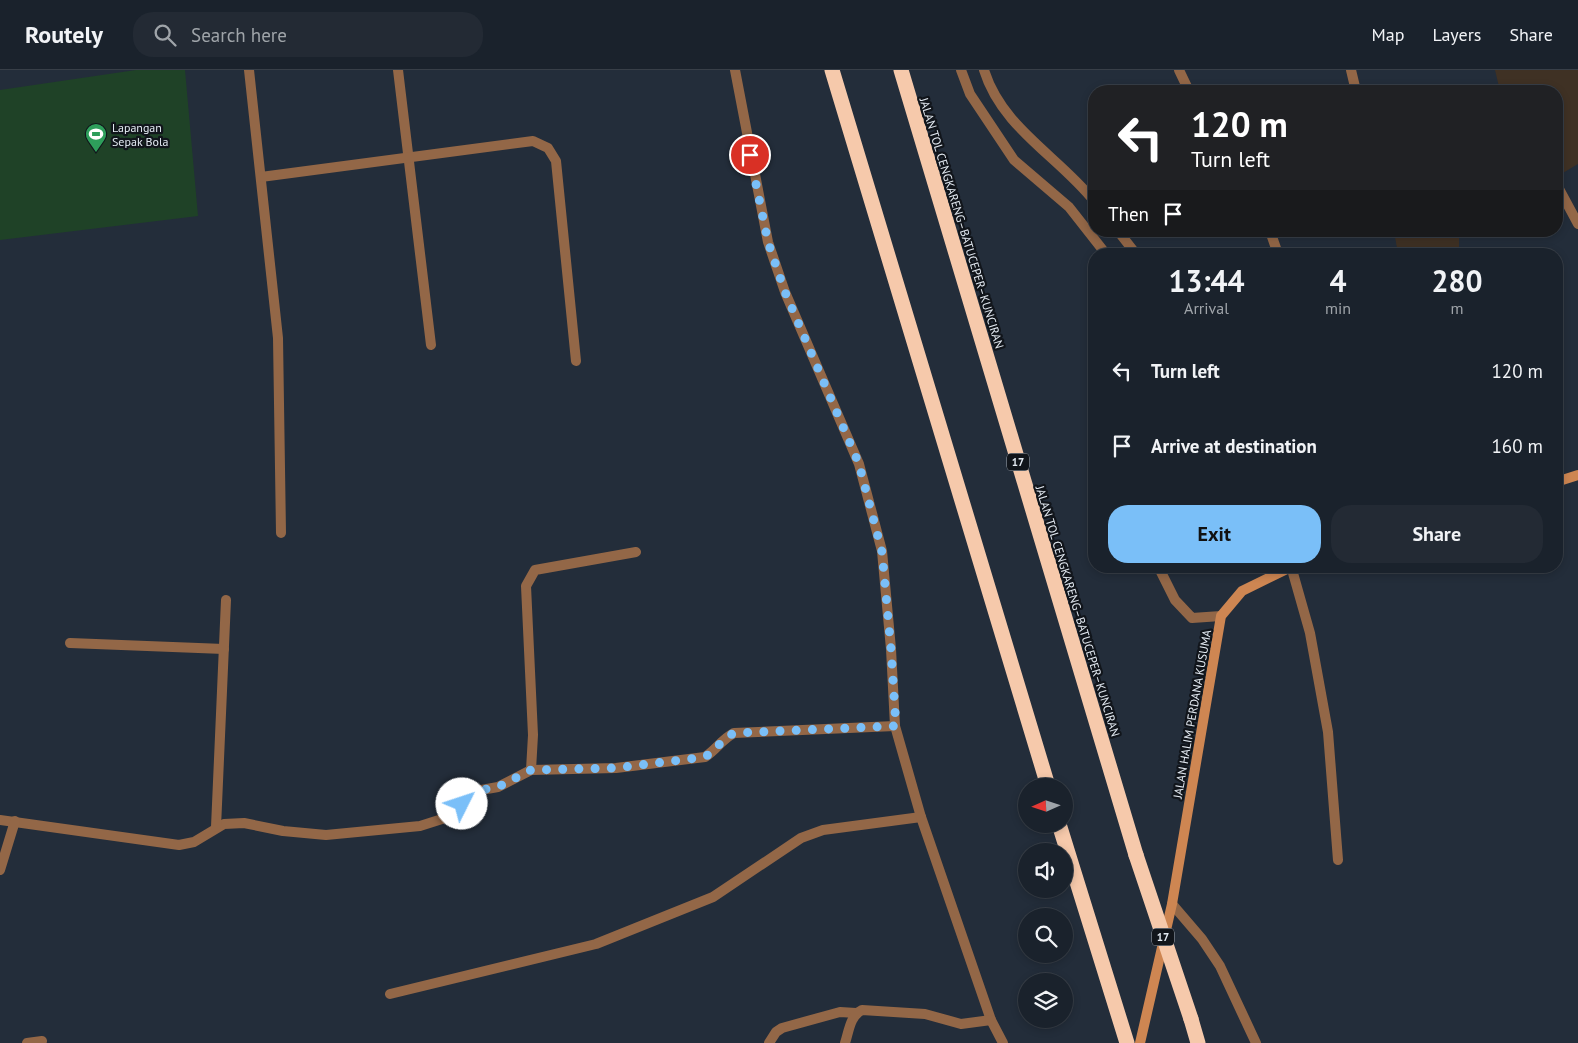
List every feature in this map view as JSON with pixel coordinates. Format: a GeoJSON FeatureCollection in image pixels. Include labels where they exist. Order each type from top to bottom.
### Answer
{"type":"FeatureCollection","features":[{"type":"Feature","properties":{"kind":"highway"},"geometry":{"type":"LineString","coordinates":[[832,70],[1046,778]]}},
{"type":"Feature","properties":{"kind":"highway","name":"JALAN TOL CENGKARENG–BATUCEPER–KUNCIRAN"},"geometry":{"type":"LineString","coordinates":[[901,70],[1136,855],[1198,1043]]}},
{"type":"Feature","properties":{"kind":"highway"},"geometry":{"type":"LineString","coordinates":[[1062,833],[1127,1043]]}},
{"type":"Feature","properties":{"kind":"main road"},"geometry":{"type":"LineString","coordinates":[[1563,480],[1578,475]]}},
{"type":"Feature","properties":{"kind":"main road","name":"JALAN HALIM PERDANA KUSUMA"},"geometry":{"type":"LineString","coordinates":[[1140,1043],[1172,904],[1221,616],[1242,591],[1278,573]]}},
{"type":"Feature","properties":{"kind":"street"},"geometry":{"type":"LineString","coordinates":[[250,70],[278,338],[281,533]]}},
{"type":"Feature","properties":{"kind":"street"},"geometry":{"type":"LineString","coordinates":[[398,70],[431,345]]}},
{"type":"Feature","properties":{"kind":"street"},"geometry":{"type":"LineString","coordinates":[[735,70],[768,242],[785,292],[859,464],[882,552],[896,726],[921,817],[991,1020],[1004,1043]]}},
{"type":"Feature","properties":{"kind":"street"},"geometry":{"type":"LineString","coordinates":[[961,70],[970,94],[1014,160],[1068,208],[1088,232]]}},
{"type":"Feature","properties":{"kind":"street"},"geometry":{"type":"LineString","coordinates":[[984,70],[990,89],[1019,129],[1088,195]]}},
{"type":"Feature","properties":{"kind":"street"},"geometry":{"type":"LineString","coordinates":[[1180,70],[1186,85]]}},
{"type":"Feature","properties":{"kind":"street"},"geometry":{"type":"LineString","coordinates":[[1351,70],[1355,85]]}},
{"type":"Feature","properties":{"kind":"street"},"geometry":{"type":"LineString","coordinates":[[261,177],[533,141],[548,148],[556,161],[576,361]]}},
{"type":"Feature","properties":{"kind":"street"},"geometry":{"type":"LineString","coordinates":[[1563,196],[1578,224]]}},
{"type":"Feature","properties":{"kind":"street"},"geometry":{"type":"LineString","coordinates":[[1092,237],[1101,248]]}},
{"type":"Feature","properties":{"kind":"street"},"geometry":{"type":"LineString","coordinates":[[1123,237],[1131,248]]}},
{"type":"Feature","properties":{"kind":"street"},"geometry":{"type":"LineString","coordinates":[[531,770],[533,735],[526,586],[535,570],[636,552]]}},
{"type":"Feature","properties":{"kind":"street"},"geometry":{"type":"LineString","coordinates":[[1162,573],[1175,600],[1192,618],[1221,616]]}},
{"type":"Feature","properties":{"kind":"street"},"geometry":{"type":"LineString","coordinates":[[1294,573],[1310,633],[1328,732],[1338,860]]}},
{"type":"Feature","properties":{"kind":"street"},"geometry":{"type":"LineString","coordinates":[[216,828],[226,600]]}},
{"type":"Feature","properties":{"kind":"street"},"geometry":{"type":"LineString","coordinates":[[70,644],[224,649]]}},
{"type":"Feature","properties":{"kind":"street"},"geometry":{"type":"LineString","coordinates":[[0,820],[178,844],[194,842],[224,824],[244,823],[283,831],[326,835],[420,826],[460,813],[463,796],[470,792],[498,787],[531,770],[616,768],[705,757],[715,751],[722,739],[734,733],[896,726]]}},
{"type":"Feature","properties":{"kind":"street"},"geometry":{"type":"LineString","coordinates":[[390,994],[596,944],[713,897],[801,838],[823,830],[921,817]]}},
{"type":"Feature","properties":{"kind":"street"},"geometry":{"type":"LineString","coordinates":[[0,870],[15,821]]}},
{"type":"Feature","properties":{"kind":"street"},"geometry":{"type":"LineString","coordinates":[[1172,904],[1202,939],[1220,966],[1256,1043]]}},
{"type":"Feature","properties":{"kind":"street"},"geometry":{"type":"LineString","coordinates":[[769,1043],[776,1032],[782,1028],[840,1012],[856,1013],[862,1010],[925,1014],[961,1024],[991,1020]]}},
{"type":"Feature","properties":{"kind":"street"},"geometry":{"type":"LineString","coordinates":[[845,1043],[856,1013]]}},
{"type":"Feature","properties":{"kind":"street"},"geometry":{"type":"LineString","coordinates":[[27,1043],[42,1041]]}},
{"type":"Feature","properties":{"kind":"shaded area"},"geometry":{"type":"Polygon","coordinates":[[[1495,70],[1578,70],[1578,164],[1563,173],[1563,85],[1499,85],[1495,70]]]}},
{"type":"Feature","properties":{"kind":"shaded area"},"geometry":{"type":"Polygon","coordinates":[[[1395,237],[1459,237],[1459,248],[1397,248],[1395,237]]]}},
{"type":"Feature","properties":{"kind":"green space","name":"Lapangan Sepak Bola"},"geometry":{"type":"Polygon","coordinates":[[[136,70],[185,70],[198,216],[0,240],[0,90],[136,70]]]}},
{"type":"Feature","properties":{"kind":"place","name":"Lapangan Sepak Bola"},"geometry":{"type":"Point","coordinates":[96,153]}},
{"type":"Feature","properties":{"kind":"route"},"geometry":{"type":"LineString","coordinates":[[462,804],[463,796],[470,792],[498,787],[531,770],[616,768],[672,763],[705,757],[715,751],[722,739],[734,733],[896,726],[882,552],[859,464],[785,292],[768,242],[750,155]]}}]}
